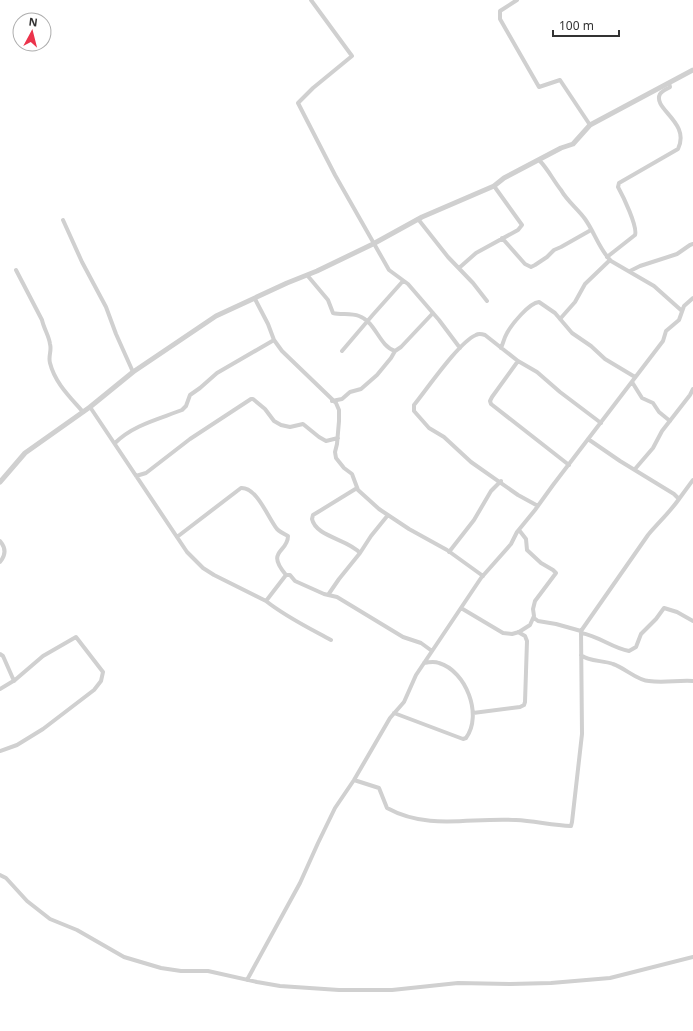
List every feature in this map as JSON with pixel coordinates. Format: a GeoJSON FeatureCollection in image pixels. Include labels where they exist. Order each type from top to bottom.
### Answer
{"type":"FeatureCollection","features":[{"type":"Feature","properties":{"kind":"street"},"geometry":{"type":"LineString","coordinates":[[311,0],[352,56],[313,88],[298,103],[335,176],[389,270],[408,284],[460,348]]}},
{"type":"Feature","properties":{"kind":"street"},"geometry":{"type":"LineString","coordinates":[[517,0],[500,11],[500,18],[524,62],[539,87],[560,80],[590,125]]}},
{"type":"Feature","properties":{"kind":"street"},"geometry":{"type":"LineString","coordinates":[[0,482],[25,454],[90,407],[133,372],[216,316],[373,244],[418,219],[494,186],[504,178],[561,148],[573,144],[590,125],[693,70]]}},
{"type":"Feature","properties":{"kind":"street"},"geometry":{"type":"LineString","coordinates":[[560,319],[575,302],[585,284],[608,258],[636,233],[635,226],[618,187],[619,183],[678,148],[681,142],[681,133],[677,124],[660,104],[660,95],[670,86],[669,83]]}},
{"type":"Feature","properties":{"kind":"street"},"geometry":{"type":"LineString","coordinates":[[539,160],[547,168],[561,191],[585,219],[600,247],[608,258],[654,286],[682,311]]}},
{"type":"Feature","properties":{"kind":"street"},"geometry":{"type":"LineString","coordinates":[[459,268],[476,253],[518,230],[522,225],[494,186]]}},
{"type":"Feature","properties":{"kind":"street"},"geometry":{"type":"LineString","coordinates":[[418,219],[448,257],[474,283],[487,301]]}},
{"type":"Feature","properties":{"kind":"street"},"geometry":{"type":"LineString","coordinates":[[63,220],[82,262],[106,307],[133,372]]}},
{"type":"Feature","properties":{"kind":"street"},"geometry":{"type":"LineString","coordinates":[[502,238],[525,264],[531,267],[547,257],[554,250],[561,248],[591,230]]}},
{"type":"Feature","properties":{"kind":"street"},"geometry":{"type":"LineString","coordinates":[[630,271],[646,264],[678,254],[693,244]]}},
{"type":"Feature","properties":{"kind":"street"},"geometry":{"type":"LineString","coordinates":[[16,270],[42,320],[43,328],[50,343],[49,362],[55,377],[63,390],[83,412]]}},
{"type":"Feature","properties":{"kind":"street"},"geometry":{"type":"LineString","coordinates":[[307,275],[328,300],[334,313],[358,316],[368,321],[378,333],[385,345],[395,351]]}},
{"type":"Feature","properties":{"kind":"street"},"geometry":{"type":"LineString","coordinates":[[342,351],[375,311],[403,281]]}},
{"type":"Feature","properties":{"kind":"street"},"geometry":{"type":"LineString","coordinates":[[247,980],[300,883],[335,808],[354,780],[394,713],[404,702],[416,675],[483,576],[511,544],[519,530],[663,341],[668,328],[679,320],[687,303],[693,298]]}},
{"type":"Feature","properties":{"kind":"street"},"geometry":{"type":"LineString","coordinates":[[255,299],[268,324],[274,340],[282,351],[332,401],[339,410],[338,438],[335,452],[336,458],[344,468],[352,474],[357,488],[364,497],[409,529],[449,552],[483,576]]}},
{"type":"Feature","properties":{"kind":"street"},"geometry":{"type":"LineString","coordinates":[[501,348],[506,334],[518,319],[534,303],[542,303],[555,313],[572,333],[591,346],[605,359],[633,380],[642,398],[653,403],[659,412],[670,421]]}},
{"type":"Feature","properties":{"kind":"street"},"geometry":{"type":"LineString","coordinates":[[332,401],[342,400],[350,392],[361,389],[378,375],[395,351],[401,347],[433,313]]}},
{"type":"Feature","properties":{"kind":"street"},"geometry":{"type":"LineString","coordinates":[[538,506],[518,495],[501,481],[471,462],[444,437],[429,428],[414,411],[414,405],[460,348],[475,335],[479,334],[485,335],[518,361],[537,372],[560,392],[601,423]]}},
{"type":"Feature","properties":{"kind":"street"},"geometry":{"type":"LineString","coordinates":[[115,443],[123,434],[139,426],[182,410],[186,406],[190,395],[217,373],[274,340]]}},
{"type":"Feature","properties":{"kind":"street"},"geometry":{"type":"LineString","coordinates":[[518,361],[492,397],[490,401],[491,404],[569,465]]}},
{"type":"Feature","properties":{"kind":"street"},"geometry":{"type":"LineString","coordinates":[[635,470],[653,448],[659,436],[693,389]]}},
{"type":"Feature","properties":{"kind":"street"},"geometry":{"type":"LineString","coordinates":[[136,476],[146,472],[251,399],[265,409],[274,421],[281,425],[290,427],[303,424],[326,441],[338,438]]}},
{"type":"Feature","properties":{"kind":"street"},"geometry":{"type":"LineString","coordinates":[[90,407],[187,552],[203,568],[266,600],[302,625],[331,640]]}},
{"type":"Feature","properties":{"kind":"street"},"geometry":{"type":"LineString","coordinates":[[588,440],[674,494],[679,499]]}},
{"type":"Feature","properties":{"kind":"street"},"geometry":{"type":"LineString","coordinates":[[354,780],[379,788],[387,808],[414,820],[435,822],[515,820],[570,826],[572,822],[578,779],[582,734],[583,685],[581,632],[648,535],[657,523],[670,511],[693,480]]}},
{"type":"Feature","properties":{"kind":"street"},"geometry":{"type":"LineString","coordinates":[[449,552],[474,520],[491,491],[501,481]]}},
{"type":"Feature","properties":{"kind":"street"},"geometry":{"type":"LineString","coordinates":[[177,537],[241,488],[246,488],[250,490],[261,503],[277,528],[288,536],[287,541],[278,554],[277,559],[280,568],[286,575],[290,576],[295,581],[328,595],[337,597],[403,637],[421,643],[432,651]]}},
{"type":"Feature","properties":{"kind":"street"},"geometry":{"type":"LineString","coordinates":[[357,488],[318,512],[312,519],[316,527],[324,533],[335,539],[348,543],[356,548],[360,553]]}},
{"type":"Feature","properties":{"kind":"street"},"geometry":{"type":"LineString","coordinates":[[328,595],[338,579],[360,553],[371,536],[388,515]]}},
{"type":"Feature","properties":{"kind":"street"},"geometry":{"type":"LineString","coordinates":[[461,608],[503,633],[512,634],[530,625],[534,618],[533,609],[535,601],[556,573],[541,563],[527,550],[526,539],[519,530]]}},
{"type":"Feature","properties":{"kind":"street"},"geometry":{"type":"LineString","coordinates":[[0,541],[4,552],[0,562]]}},
{"type":"Feature","properties":{"kind":"street"},"geometry":{"type":"LineString","coordinates":[[266,600],[286,575]]}},
{"type":"Feature","properties":{"kind":"street"},"geometry":{"type":"LineString","coordinates":[[534,618],[538,621],[556,624],[592,635],[620,649],[629,651],[636,647],[641,634],[656,619],[664,608],[677,612],[693,621]]}},
{"type":"Feature","properties":{"kind":"street"},"geometry":{"type":"LineString","coordinates":[[473,713],[507,709],[524,705],[526,702],[527,641],[525,636],[518,632]]}},
{"type":"Feature","properties":{"kind":"street"},"geometry":{"type":"LineString","coordinates":[[0,688],[15,680],[43,656],[76,637],[103,672],[101,681],[94,690],[43,729],[17,745],[0,751]]}},
{"type":"Feature","properties":{"kind":"street"},"geometry":{"type":"LineString","coordinates":[[0,654],[3,656],[15,680]]}},
{"type":"Feature","properties":{"kind":"street"},"geometry":{"type":"LineString","coordinates":[[581,655],[588,659],[602,660],[613,663],[642,680],[650,682],[693,681]]}},
{"type":"Feature","properties":{"kind":"street"},"geometry":{"type":"LineString","coordinates":[[394,713],[463,739],[466,738],[470,732],[473,713],[469,694],[459,675],[448,666],[439,662],[424,663]]}},
{"type":"Feature","properties":{"kind":"street"},"geometry":{"type":"LineString","coordinates":[[0,875],[6,878],[27,900],[50,918],[77,930],[124,957],[161,968],[181,971],[208,971],[280,986],[339,990],[392,990],[458,983],[551,984],[610,978],[693,957]]}}]}
